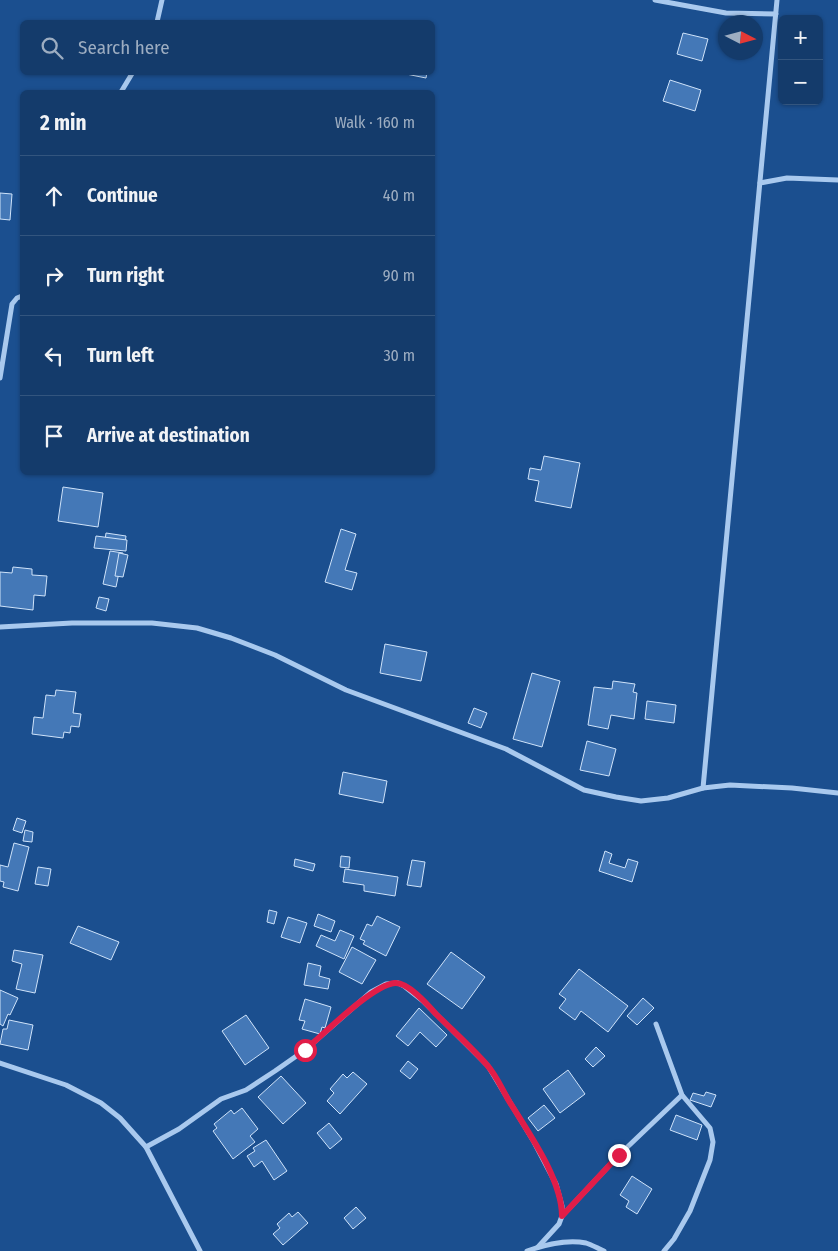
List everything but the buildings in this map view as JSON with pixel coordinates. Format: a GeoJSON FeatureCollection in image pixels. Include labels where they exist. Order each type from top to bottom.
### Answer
{"type":"FeatureCollection","features":[{"type":"Feature","properties":{"kind":"street"},"geometry":{"type":"LineString","coordinates":[[157,20],[162,0]]}},
{"type":"Feature","properties":{"kind":"street"},"geometry":{"type":"LineString","coordinates":[[655,0],[726,13],[776,14]]}},
{"type":"Feature","properties":{"kind":"street"},"geometry":{"type":"LineString","coordinates":[[704,788],[777,0]]}},
{"type":"Feature","properties":{"kind":"street"},"geometry":{"type":"LineString","coordinates":[[122,90],[131,75]]}},
{"type":"Feature","properties":{"kind":"street"},"geometry":{"type":"LineString","coordinates":[[760,183],[787,178],[838,180]]}},
{"type":"Feature","properties":{"kind":"street"},"geometry":{"type":"LineString","coordinates":[[0,378],[12,304],[20,297]]}},
{"type":"Feature","properties":{"kind":"street"},"geometry":{"type":"LineString","coordinates":[[0,627],[72,622],[152,623],[197,628],[231,638],[275,655],[346,690],[506,749],[584,790],[641,801],[668,798],[704,788],[730,785],[792,788],[838,793]]}},
{"type":"Feature","properties":{"kind":"street"},"geometry":{"type":"LineString","coordinates":[[146,1147],[179,1129],[221,1100],[246,1090],[275,1072],[305,1050],[371,992],[386,984],[398,983],[423,1001],[488,1066],[534,1142],[556,1184],[562,1206],[562,1216]]}},
{"type":"Feature","properties":{"kind":"street"},"geometry":{"type":"LineString","coordinates":[[656,1024],[682,1095],[710,1128],[713,1142],[710,1160],[690,1211],[674,1239],[664,1251]]}},
{"type":"Feature","properties":{"kind":"street"},"geometry":{"type":"LineString","coordinates":[[0,1063],[66,1085],[101,1103],[120,1118],[146,1147],[200,1251]]}},
{"type":"Feature","properties":{"kind":"street"},"geometry":{"type":"LineString","coordinates":[[538,1247],[558,1224],[562,1216],[619,1155],[682,1095]]}},
{"type":"Feature","properties":{"kind":"street"},"geometry":{"type":"LineString","coordinates":[[527,1251],[538,1247],[571,1243],[586,1243],[604,1251]]}},
{"type":"Feature","properties":{"kind":"route"},"geometry":{"type":"LineString","coordinates":[[305,1050],[371,992],[386,984],[398,983],[423,1001],[488,1066],[534,1142],[556,1184],[562,1206],[562,1216],[619,1155]]}}]}
